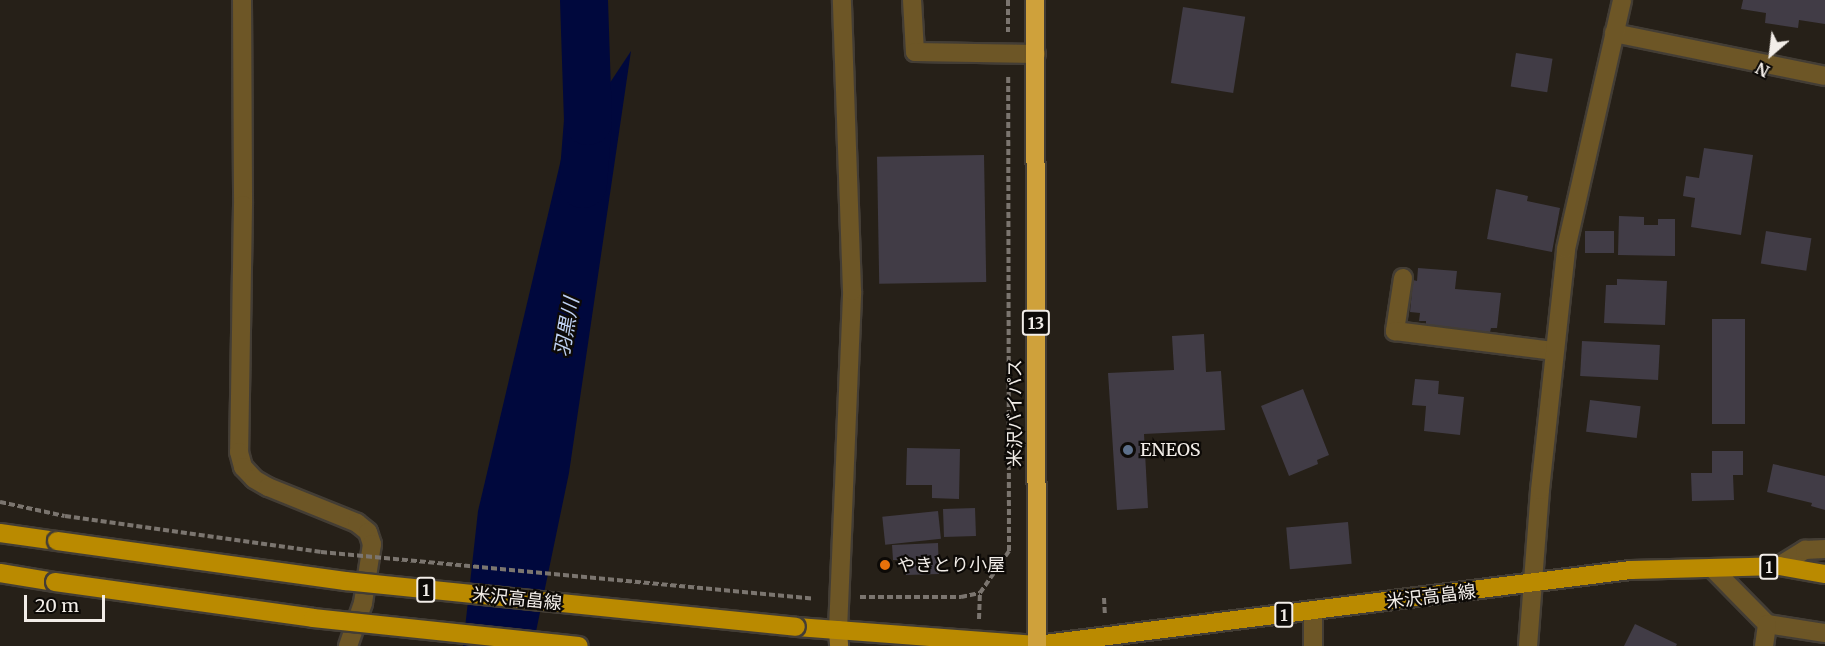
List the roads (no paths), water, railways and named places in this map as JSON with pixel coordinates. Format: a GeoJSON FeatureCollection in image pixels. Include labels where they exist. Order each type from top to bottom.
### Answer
{"type":"FeatureCollection","features":[{"type":"Feature","properties":{"kind":"highway","name":"米沢バイパス"},"geometry":{"type":"LineString","coordinates":[[1035,0],[1037,646]]}},
{"type":"Feature","properties":{"kind":"main road","name":"米沢高畠線"},"geometry":{"type":"LineString","coordinates":[[0,533],[345,581],[796,627],[839,638],[1037,646],[1631,570],[1779,566],[1825,574]]}},
{"type":"Feature","properties":{"kind":"main road","name":"1"},"geometry":{"type":"LineString","coordinates":[[0,573],[313,618],[579,646]]}},
{"type":"Feature","properties":{"kind":"street"},"geometry":{"type":"LineString","coordinates":[[242,0],[243,205],[239,452],[243,467],[254,479],[268,487],[357,523],[368,532],[372,544],[363,603],[348,646]]}},
{"type":"Feature","properties":{"kind":"street"},"geometry":{"type":"LineString","coordinates":[[839,638],[852,291],[842,0]]}},
{"type":"Feature","properties":{"kind":"street"},"geometry":{"type":"LineString","coordinates":[[912,0],[915,52],[1036,54]]}},
{"type":"Feature","properties":{"kind":"street"},"geometry":{"type":"LineString","coordinates":[[1528,646],[1531,584],[1553,351],[1566,249],[1622,0]]}},
{"type":"Feature","properties":{"kind":"street"},"geometry":{"type":"LineString","coordinates":[[1614,33],[1825,76]]}},
{"type":"Feature","properties":{"kind":"street"},"geometry":{"type":"LineString","coordinates":[[1402,278],[1395,331],[1553,351]]}},
{"type":"Feature","properties":{"kind":"street"},"geometry":{"type":"LineString","coordinates":[[1779,566],[1805,550],[1825,549]]}},
{"type":"Feature","properties":{"kind":"street"},"geometry":{"type":"LineString","coordinates":[[1713,569],[1767,624],[1825,633]]}},
{"type":"Feature","properties":{"kind":"street"},"geometry":{"type":"LineString","coordinates":[[1312,611],[1313,646]]}},
{"type":"Feature","properties":{"kind":"street"},"geometry":{"type":"LineString","coordinates":[[1764,646],[1767,624]]}},
{"type":"Feature","properties":{"kind":"water"},"geometry":{"type":"Polygon","coordinates":[[[631,51],[569,473],[533,646],[463,646],[478,511],[562,155],[631,51]]]}},
{"type":"Feature","properties":{"kind":"waterway","name":"羽黒川"},"geometry":{"type":"LineString","coordinates":[[583,184],[588,121],[584,0]]}},
{"type":"Feature","properties":{"kind":"place","name":"ENEOS"},"geometry":{"type":"Point","coordinates":[1128,450]}},
{"type":"Feature","properties":{"kind":"place","name":"やきとり小屋"},"geometry":{"type":"Point","coordinates":[885,565]}}]}
